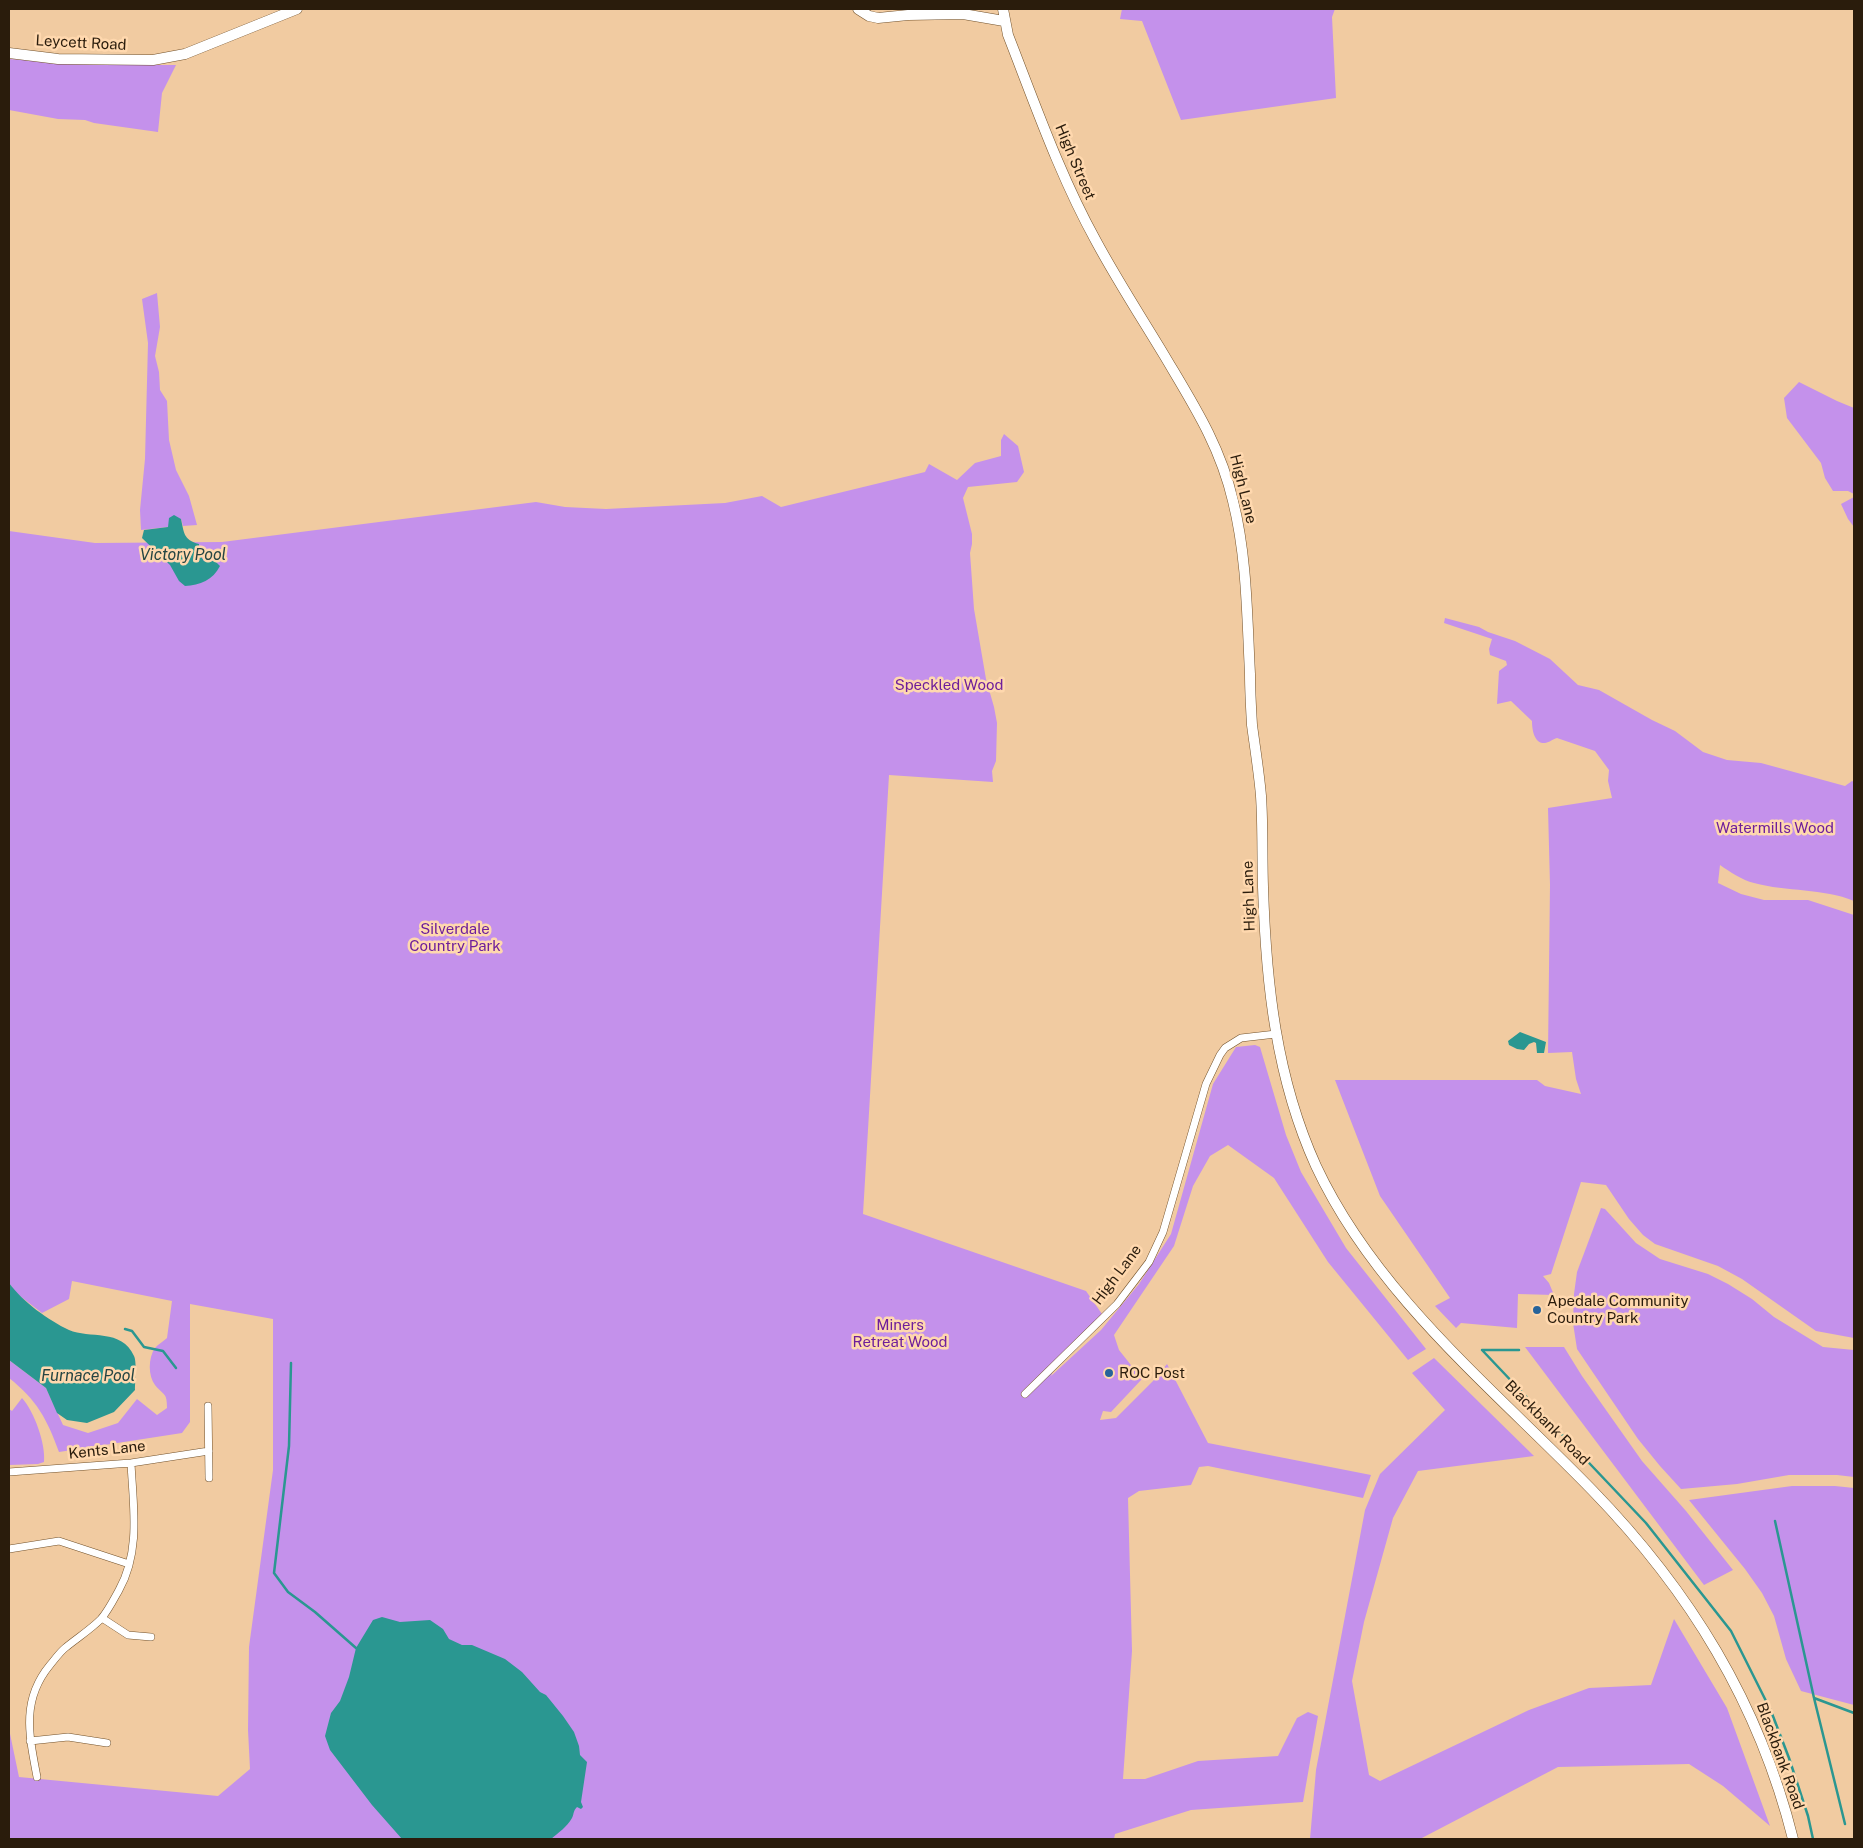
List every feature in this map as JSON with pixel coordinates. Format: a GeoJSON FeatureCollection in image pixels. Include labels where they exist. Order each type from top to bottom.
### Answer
{"type":"FeatureCollection","features":[{"type":"Feature","properties":{"kind":"main road","name":"Leycett Road"},"geometry":{"type":"LineString","coordinates":[[9,52],[58,59],[153,60],[185,54],[297,9]]}},
{"type":"Feature","properties":{"kind":"main road"},"geometry":{"type":"LineString","coordinates":[[858,9],[868,16],[878,18],[963,14],[1004,21]]}},
{"type":"Feature","properties":{"kind":"main road","name":"High Street"},"geometry":{"type":"LineString","coordinates":[[1003,9],[1008,35],[1075,201],[1097,244],[1142,318]]}},
{"type":"Feature","properties":{"kind":"main road","name":"High Lane"},"geometry":{"type":"LineString","coordinates":[[1142,318],[1211,434],[1228,479],[1235,508],[1245,580],[1252,723],[1261,797],[1268,978],[1276,1034]]}},
{"type":"Feature","properties":{"kind":"main road","name":"Blackbank Road"},"geometry":{"type":"LineString","coordinates":[[1276,1034],[1280,1059],[1296,1117],[1318,1170],[1346,1220],[1381,1270],[1412,1307],[1457,1355],[1596,1494],[1648,1552],[1678,1590],[1734,1679],[1755,1725],[1774,1774],[1793,1839]]}},
{"type":"Feature","properties":{"kind":"street","name":"High Lane"},"geometry":{"type":"LineString","coordinates":[[1025,1394],[1117,1304],[1149,1262],[1163,1232],[1206,1084],[1220,1055],[1225,1048],[1240,1038],[1276,1034]]}},
{"type":"Feature","properties":{"kind":"street"},"geometry":{"type":"LineString","coordinates":[[208,1406],[209,1478]]}},
{"type":"Feature","properties":{"kind":"street","name":"Kents Lane"},"geometry":{"type":"LineString","coordinates":[[9,1472],[131,1463],[209,1451]]}},
{"type":"Feature","properties":{"kind":"street"},"geometry":{"type":"LineString","coordinates":[[37,1777],[28,1719],[33,1695],[42,1675],[63,1649],[102,1618],[120,1588],[129,1564],[135,1532],[131,1463]]}},
{"type":"Feature","properties":{"kind":"street"},"geometry":{"type":"LineString","coordinates":[[9,1549],[59,1541],[129,1564]]}},
{"type":"Feature","properties":{"kind":"street"},"geometry":{"type":"LineString","coordinates":[[102,1618],[128,1635],[151,1638]]}},
{"type":"Feature","properties":{"kind":"street"},"geometry":{"type":"LineString","coordinates":[[30,1741],[68,1737],[107,1743]]}},
{"type":"Feature","properties":{"kind":"green space"},"geometry":{"type":"Polygon","coordinates":[[[1122,9],[1335,9],[1332,17],[1336,98],[1181,120],[1142,21],[1120,19],[1122,9]]]}},
{"type":"Feature","properties":{"kind":"green space"},"geometry":{"type":"Polygon","coordinates":[[[9,59],[102,65],[176,65],[162,93],[158,132],[94,123],[85,120],[58,119],[9,110],[9,59]]]}},
{"type":"Feature","properties":{"kind":"green space"},"geometry":{"type":"Polygon","coordinates":[[[157,293],[160,327],[155,356],[159,372],[160,390],[167,401],[169,440],[176,470],[189,496],[197,525],[183,526],[181,519],[168,527],[141,530],[140,510],[145,459],[148,343],[142,299],[157,293]]]}},
{"type":"Feature","properties":{"kind":"green space"},"geometry":{"type":"Polygon","coordinates":[[[1799,382],[1854,408],[1854,494],[1848,491],[1833,491],[1825,478],[1821,463],[1787,418],[1784,398],[1799,382]]]}},
{"type":"Feature","properties":{"kind":"green space","name":"Silverdale Country Park"},"geometry":{"type":"Polygon","coordinates":[[[1004,434],[1018,446],[1024,472],[1017,482],[968,487],[963,498],[972,534],[970,553],[974,609],[986,679],[997,723],[996,761],[992,771],[993,782],[889,775],[863,1214],[1086,1291],[1102,1314],[1057,1362],[1051,1376],[1101,1330],[1139,1284],[1171,1234],[1213,1084],[1236,1047],[1255,1045],[1260,1047],[1286,1135],[1301,1172],[1346,1248],[1426,1349],[1408,1360],[1328,1262],[1274,1178],[1228,1145],[1210,1156],[1193,1186],[1174,1246],[1114,1335],[1119,1350],[1142,1379],[1111,1412],[1103,1411],[1100,1420],[1116,1418],[1167,1364],[1208,1443],[1371,1475],[1363,1498],[1208,1466],[1199,1467],[1191,1485],[1139,1491],[1128,1498],[1132,1651],[1123,1779],[1145,1779],[1198,1761],[1278,1756],[1297,1718],[1308,1712],[1318,1716],[1303,1802],[1191,1810],[1115,1834],[1114,1839],[9,1839],[9,1729],[19,1777],[218,1796],[250,1769],[248,1730],[249,1647],[273,1470],[273,1319],[190,1304],[190,1422],[182,1433],[59,1452],[45,1420],[34,1402],[9,1378],[9,1360],[46,1388],[63,1425],[88,1433],[118,1423],[137,1399],[157,1415],[167,1408],[166,1399],[151,1377],[150,1362],[155,1348],[167,1338],[172,1301],[72,1281],[69,1299],[42,1313],[16,1293],[9,1283],[9,531],[95,543],[222,542],[536,502],[565,507],[606,509],[725,503],[762,496],[781,507],[925,472],[929,464],[957,480],[975,463],[1001,456],[1001,440],[1004,434]]]}},
{"type":"Feature","properties":{"kind":"green space"},"geometry":{"type":"Polygon","coordinates":[[[1854,497],[1854,527],[1841,504],[1854,497]]]}},
{"type":"Feature","properties":{"kind":"green space","name":"Watermills Wood"},"geometry":{"type":"Polygon","coordinates":[[[1445,618],[1479,627],[1515,641],[1550,659],[1578,685],[1599,690],[1675,731],[1703,752],[1727,760],[1761,763],[1845,786],[1852,781],[1854,782],[1854,901],[1830,894],[1754,883],[1741,878],[1720,865],[1718,883],[1741,894],[1764,900],[1808,900],[1854,915],[1854,1338],[1816,1331],[1742,1279],[1718,1266],[1655,1244],[1643,1235],[1629,1219],[1606,1185],[1581,1182],[1551,1274],[1543,1276],[1549,1283],[1554,1295],[1518,1294],[1517,1328],[1461,1323],[1456,1328],[1435,1306],[1450,1298],[1380,1196],[1335,1080],[1537,1080],[1545,1086],[1581,1094],[1576,1079],[1572,1052],[1548,1053],[1550,885],[1548,808],[1612,798],[1608,781],[1609,770],[1595,751],[1557,738],[1541,743],[1534,735],[1532,721],[1511,701],[1497,704],[1499,671],[1507,665],[1506,661],[1490,655],[1489,649],[1492,639],[1444,623],[1445,618]]]}},
{"type":"Feature","properties":{"kind":"green space"},"geometry":{"type":"Polygon","coordinates":[[[1601,1208],[1605,1209],[1636,1243],[1660,1259],[1708,1274],[1728,1284],[1752,1299],[1774,1317],[1823,1347],[1854,1350],[1854,1477],[1789,1475],[1737,1484],[1681,1489],[1638,1439],[1577,1349],[1573,1323],[1577,1272],[1601,1208]]]}},
{"type":"Feature","properties":{"kind":"green space"},"geometry":{"type":"Polygon","coordinates":[[[1525,1347],[1564,1347],[1582,1376],[1642,1461],[1686,1511],[1733,1570],[1704,1585],[1525,1347]]]}},
{"type":"Feature","properties":{"kind":"green space"},"geometry":{"type":"Polygon","coordinates":[[[1434,1358],[1534,1456],[1418,1471],[1393,1518],[1364,1622],[1352,1681],[1369,1775],[1380,1781],[1529,1710],[1589,1688],[1651,1685],[1674,1619],[1727,1708],[1770,1826],[1723,1786],[1689,1764],[1558,1767],[1420,1839],[1310,1839],[1316,1770],[1365,1510],[1380,1474],[1445,1410],[1412,1373],[1434,1358]]]}},
{"type":"Feature","properties":{"kind":"green space"},"geometry":{"type":"Polygon","coordinates":[[[22,1398],[31,1411],[38,1428],[43,1446],[44,1462],[9,1465],[9,1409],[12,1411],[22,1398]]]}},
{"type":"Feature","properties":{"kind":"green space"},"geometry":{"type":"Polygon","coordinates":[[[1792,1486],[1854,1488],[1854,1705],[1801,1691],[1786,1659],[1774,1616],[1762,1593],[1689,1500],[1792,1486]]]}},
{"type":"Feature","properties":{"kind":"water","name":"Victory Pool"},"geometry":{"type":"Polygon","coordinates":[[[174,515],[181,519],[187,538],[199,544],[199,553],[204,561],[215,561],[220,566],[214,575],[201,583],[185,586],[179,581],[170,565],[142,538],[144,530],[168,527],[169,518],[174,515]]]}},
{"type":"Feature","properties":{"kind":"water"},"geometry":{"type":"Polygon","coordinates":[[[1520,1032],[1546,1042],[1544,1053],[1537,1053],[1536,1043],[1534,1042],[1529,1044],[1524,1050],[1509,1045],[1508,1041],[1520,1032]]]}},
{"type":"Feature","properties":{"kind":"water","name":"Furnace Pool"},"geometry":{"type":"Polygon","coordinates":[[[9,1283],[29,1304],[61,1326],[77,1333],[113,1338],[122,1341],[129,1347],[135,1359],[135,1390],[114,1412],[87,1423],[67,1420],[57,1413],[46,1388],[9,1360],[9,1283]]]}},
{"type":"Feature","properties":{"kind":"water"},"geometry":{"type":"Polygon","coordinates":[[[382,1617],[400,1622],[430,1620],[443,1629],[449,1639],[462,1645],[472,1645],[505,1659],[522,1672],[540,1692],[546,1695],[563,1716],[574,1732],[580,1755],[587,1762],[581,1802],[583,1807],[581,1809],[577,1807],[568,1824],[551,1839],[402,1839],[372,1805],[330,1750],[325,1736],[331,1713],[340,1701],[349,1677],[356,1648],[373,1620],[382,1617]]]}},
{"type":"Feature","properties":{"kind":"waterway"},"geometry":{"type":"LineString","coordinates":[[125,1329],[132,1331],[144,1347],[163,1351],[176,1368]]}},
{"type":"Feature","properties":{"kind":"waterway"},"geometry":{"type":"LineString","coordinates":[[1519,1350],[1482,1350],[1646,1523],[1731,1631],[1771,1711],[1789,1758],[1808,1816],[1813,1839]]}},
{"type":"Feature","properties":{"kind":"waterway"},"geometry":{"type":"LineString","coordinates":[[291,1363],[289,1446],[274,1573],[288,1592],[315,1612],[356,1648]]}},
{"type":"Feature","properties":{"kind":"waterway"},"geometry":{"type":"LineString","coordinates":[[1775,1521],[1814,1698],[1845,1824]]}},
{"type":"Feature","properties":{"kind":"waterway"},"geometry":{"type":"LineString","coordinates":[[1814,1698],[1854,1713]]}},
{"type":"Feature","properties":{"kind":"place","name":"Apedale Community Country Park"},"geometry":{"type":"Point","coordinates":[1537,1310]}},
{"type":"Feature","properties":{"kind":"place","name":"ROC Post"},"geometry":{"type":"Point","coordinates":[1109,1373]}},
{"type":"Feature","properties":{"kind":"park label","name":"Speckled Wood"},"geometry":{"type":"Point","coordinates":[949,685]}},
{"type":"Feature","properties":{"kind":"park label","name":"Miners Retreat Wood"},"geometry":{"type":"Point","coordinates":[900,1334]}}]}
